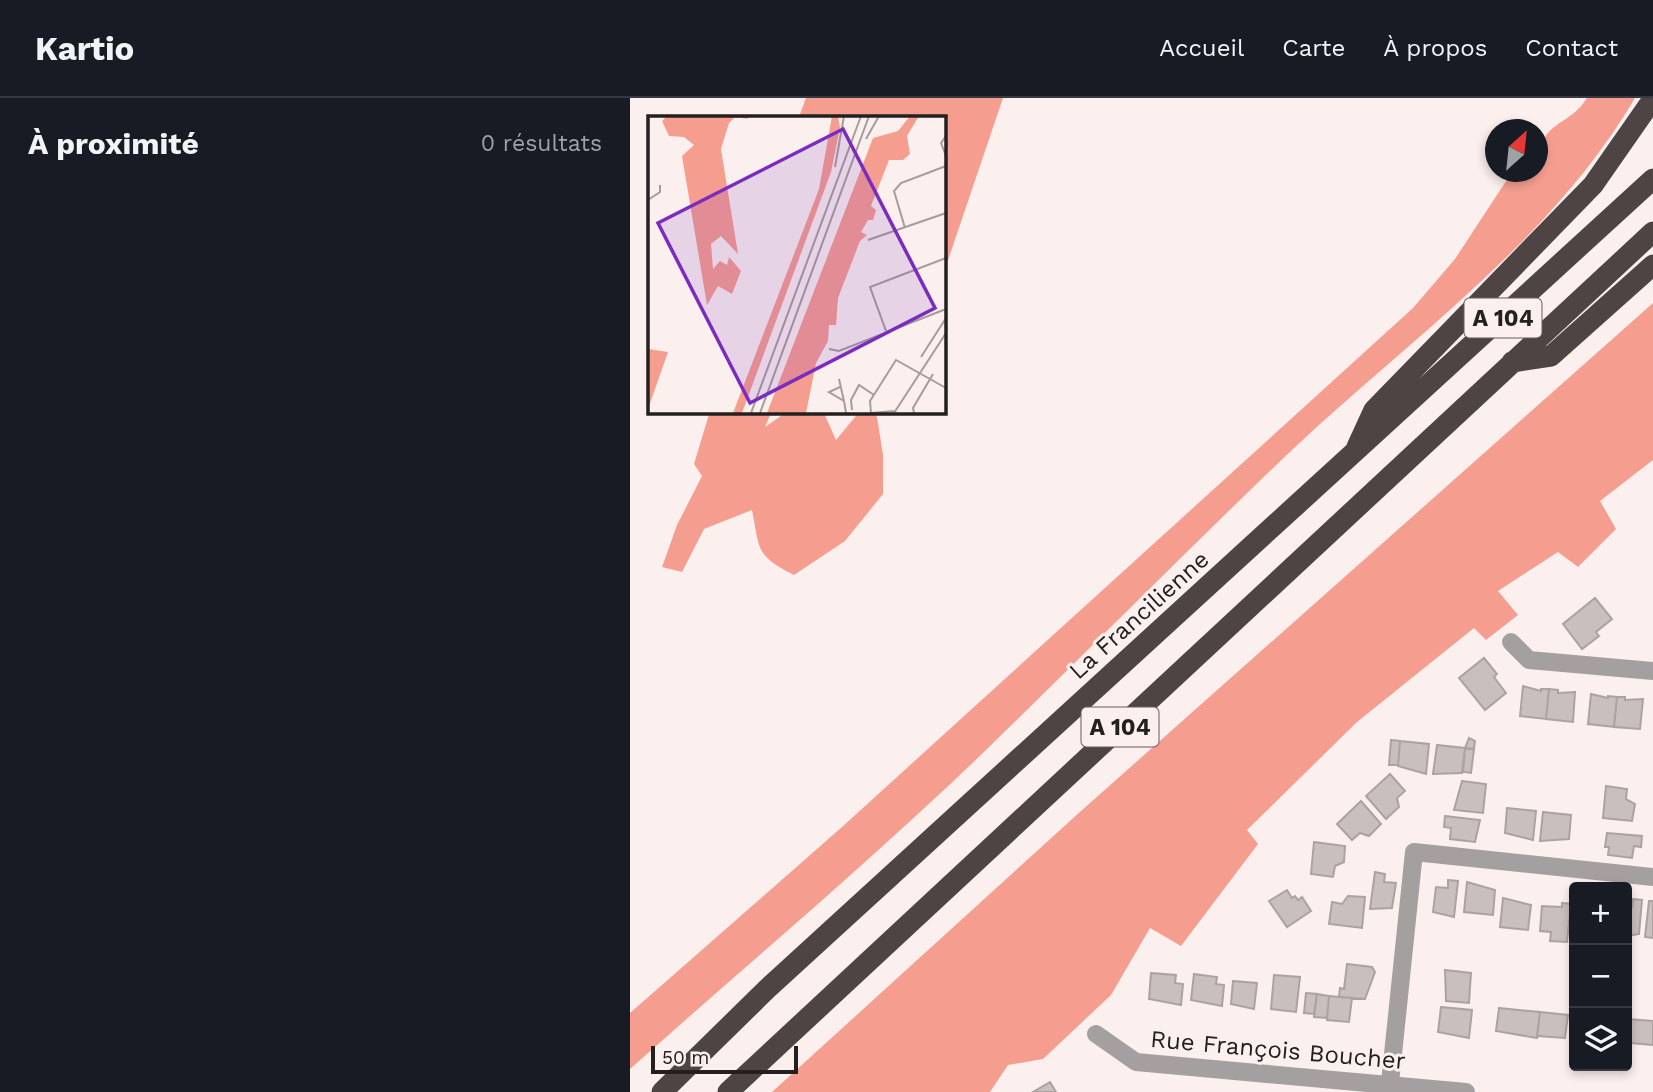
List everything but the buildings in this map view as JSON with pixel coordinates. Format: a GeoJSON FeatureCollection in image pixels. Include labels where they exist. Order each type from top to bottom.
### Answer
{"type":"FeatureCollection","features":[{"type":"Feature","properties":{"kind":"highway"},"geometry":{"type":"LineString","coordinates":[[1352,457],[1374,410],[1593,185],[1653,99]]}},
{"type":"Feature","properties":{"kind":"highway","name":"La Francilienne"},"geometry":{"type":"LineString","coordinates":[[662,1092],[767,989],[1653,179]]}},
{"type":"Feature","properties":{"kind":"highway","name":"A 104"},"geometry":{"type":"LineString","coordinates":[[728,1092],[1653,232]]}},
{"type":"Feature","properties":{"kind":"highway"},"geometry":{"type":"LineString","coordinates":[[1512,362],[1551,356],[1653,265]]}},
{"type":"Feature","properties":{"kind":"street"},"geometry":{"type":"LineString","coordinates":[[1511,642],[1529,660],[1653,671]]}},
{"type":"Feature","properties":{"kind":"street"},"geometry":{"type":"LineString","coordinates":[[1390,1083],[1414,852],[1653,877]]}},
{"type":"Feature","properties":{"kind":"street","name":"Rue François Boucher"},"geometry":{"type":"LineString","coordinates":[[1096,1034],[1136,1062],[1466,1092]]}},
{"type":"Feature","properties":{"kind":"shaded area"},"geometry":{"type":"Polygon","coordinates":[[[806,98],[1003,98],[945,269],[945,116],[799,116],[806,98]]]}},
{"type":"Feature","properties":{"kind":"shaded area"},"geometry":{"type":"Polygon","coordinates":[[[1587,98],[1635,98],[1601,149],[1563,197],[1477,285],[1293,449],[943,791],[630,1069],[630,1013],[842,827],[1413,308],[1455,259],[1505,182],[1548,182],[1548,133],[1587,98]]]}},
{"type":"Feature","properties":{"kind":"shaded area"},"geometry":{"type":"Polygon","coordinates":[[[1653,303],[1653,460],[1600,501],[1616,529],[1578,567],[1558,552],[1498,591],[1518,615],[1486,640],[1474,628],[1357,722],[1247,830],[1258,844],[1181,946],[1150,928],[1111,995],[1043,1059],[1008,1065],[990,1092],[772,1092],[1081,811],[1653,303]]]}},
{"type":"Feature","properties":{"kind":"shaded area"},"geometry":{"type":"Polygon","coordinates":[[[709,413],[771,413],[765,427],[785,413],[824,413],[836,440],[858,413],[873,413],[877,417],[883,455],[883,494],[845,541],[794,575],[772,562],[761,550],[752,510],[704,529],[682,572],[662,567],[677,525],[702,476],[694,464],[709,413]]]}}]}
